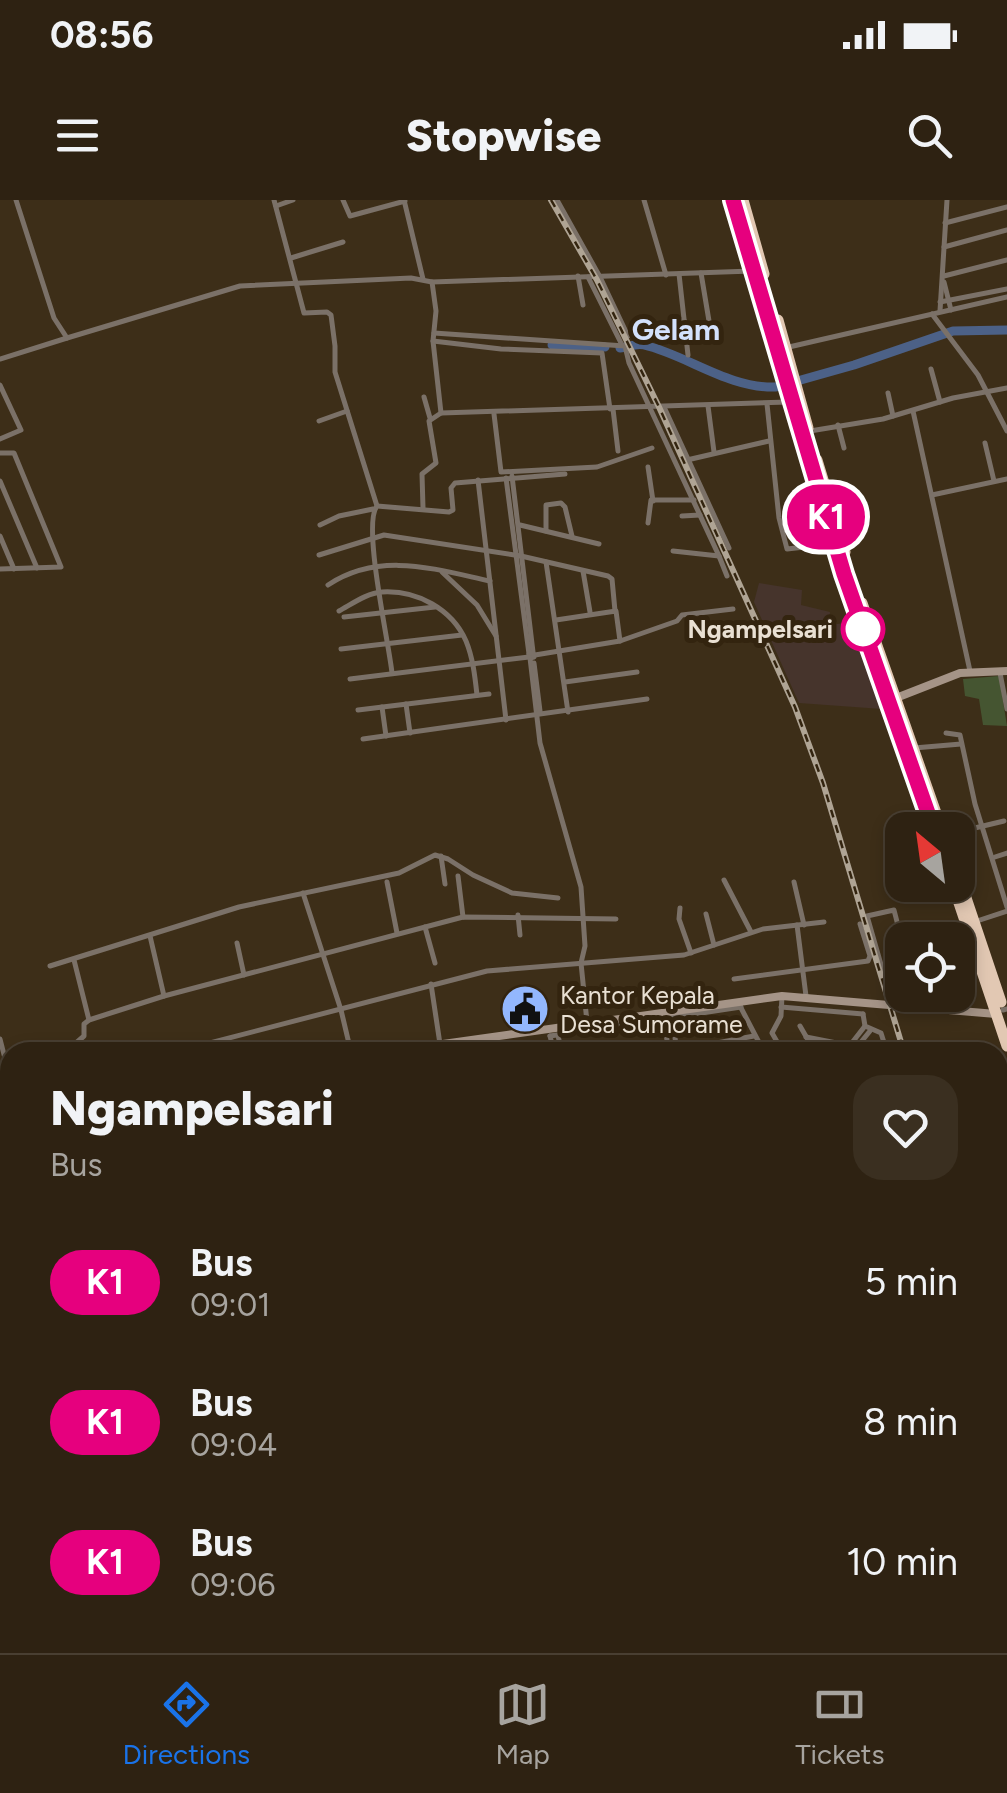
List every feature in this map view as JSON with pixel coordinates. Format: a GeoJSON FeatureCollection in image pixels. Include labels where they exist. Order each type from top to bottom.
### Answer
{"type":"FeatureCollection","features":[{"type":"Feature","properties":{"kind":"highway"},"geometry":{"type":"LineString","coordinates":[[733,200],[792,388],[834,543],[846,568],[864,647],[914,748],[936,812]]}},
{"type":"Feature","properties":{"kind":"highway"},"geometry":{"type":"LineString","coordinates":[[743,200],[786,347],[792,388],[809,431],[846,568],[928,812]]}},
{"type":"Feature","properties":{"kind":"highway"},"geometry":{"type":"LineString","coordinates":[[960,902],[1003,1014]]}},
{"type":"Feature","properties":{"kind":"highway"},"geometry":{"type":"LineString","coordinates":[[967,902],[974,922]]}},
{"type":"Feature","properties":{"kind":"highway"},"geometry":{"type":"LineString","coordinates":[[975,925],[1003,1014],[1006,1042]]}},
{"type":"Feature","properties":{"kind":"street"},"geometry":{"type":"LineString","coordinates":[[16,200],[64,336]]}},
{"type":"Feature","properties":{"kind":"street"},"geometry":{"type":"LineString","coordinates":[[293,200],[275,203],[304,313],[330,315],[334,356],[375,508],[372,536],[392,673]]}},
{"type":"Feature","properties":{"kind":"street"},"geometry":{"type":"LineString","coordinates":[[343,200],[350,216],[405,201],[423,279]]}},
{"type":"Feature","properties":{"kind":"street"},"geometry":{"type":"LineString","coordinates":[[557,200],[628,336]]}},
{"type":"Feature","properties":{"kind":"street"},"geometry":{"type":"LineString","coordinates":[[644,200],[666,274]]}},
{"type":"Feature","properties":{"kind":"street"},"geometry":{"type":"LineString","coordinates":[[947,200],[944,279],[936,313],[946,334],[987,390],[1007,431]]}},
{"type":"Feature","properties":{"kind":"street"},"geometry":{"type":"LineString","coordinates":[[945,223],[1007,207]]}},
{"type":"Feature","properties":{"kind":"street"},"geometry":{"type":"LineString","coordinates":[[944,246],[1007,230]]}},
{"type":"Feature","properties":{"kind":"street"},"geometry":{"type":"LineString","coordinates":[[291,260],[343,242]]}},
{"type":"Feature","properties":{"kind":"street"},"geometry":{"type":"LineString","coordinates":[[944,279],[1007,260]]}},
{"type":"Feature","properties":{"kind":"street"},"geometry":{"type":"LineString","coordinates":[[0,358],[236,286],[755,271]]}},
{"type":"Feature","properties":{"kind":"street"},"geometry":{"type":"LineString","coordinates":[[701,273],[712,339]]}},
{"type":"Feature","properties":{"kind":"street"},"geometry":{"type":"LineString","coordinates":[[678,274],[688,355]]}},
{"type":"Feature","properties":{"kind":"street"},"geometry":{"type":"LineString","coordinates":[[578,276],[583,305]]}},
{"type":"Feature","properties":{"kind":"street"},"geometry":{"type":"LineString","coordinates":[[588,277],[625,346],[629,363],[727,576]]}},
{"type":"Feature","properties":{"kind":"street"},"geometry":{"type":"LineString","coordinates":[[944,279],[951,310]]}},
{"type":"Feature","properties":{"kind":"street"},"geometry":{"type":"LineString","coordinates":[[432,282],[441,413]]}},
{"type":"Feature","properties":{"kind":"street"},"geometry":{"type":"LineString","coordinates":[[940,302],[1007,290]]}},
{"type":"Feature","properties":{"kind":"street"},"geometry":{"type":"LineString","coordinates":[[786,347],[1007,297]]}},
{"type":"Feature","properties":{"kind":"street"},"geometry":{"type":"LineString","coordinates":[[657,330],[684,320]]}},
{"type":"Feature","properties":{"kind":"street"},"geometry":{"type":"LineString","coordinates":[[433,337],[625,346]]}},
{"type":"Feature","properties":{"kind":"street"},"geometry":{"type":"LineString","coordinates":[[433,337],[501,349],[602,353],[618,451]]}},
{"type":"Feature","properties":{"kind":"street"},"geometry":{"type":"LineString","coordinates":[[931,369],[940,402]]}},
{"type":"Feature","properties":{"kind":"street"},"geometry":{"type":"LineString","coordinates":[[0,385],[20,430],[0,439]]}},
{"type":"Feature","properties":{"kind":"street"},"geometry":{"type":"LineString","coordinates":[[430,418],[441,413],[767,404],[792,388]]}},
{"type":"Feature","properties":{"kind":"street"},"geometry":{"type":"LineString","coordinates":[[809,431],[893,416],[1007,388]]}},
{"type":"Feature","properties":{"kind":"street"},"geometry":{"type":"LineString","coordinates":[[888,393],[893,416]]}},
{"type":"Feature","properties":{"kind":"street"},"geometry":{"type":"LineString","coordinates":[[423,508],[422,474],[436,463],[424,398]]}},
{"type":"Feature","properties":{"kind":"street"},"geometry":{"type":"LineString","coordinates":[[767,404],[779,518],[788,550],[834,543]]}},
{"type":"Feature","properties":{"kind":"street"},"geometry":{"type":"LineString","coordinates":[[708,406],[714,452]]}},
{"type":"Feature","properties":{"kind":"street"},"geometry":{"type":"LineString","coordinates":[[664,407],[729,548]]}},
{"type":"Feature","properties":{"kind":"street"},"geometry":{"type":"LineString","coordinates":[[913,410],[970,672]]}},
{"type":"Feature","properties":{"kind":"street"},"geometry":{"type":"LineString","coordinates":[[320,421],[347,411]]}},
{"type":"Feature","properties":{"kind":"street"},"geometry":{"type":"LineString","coordinates":[[494,414],[516,524],[538,720],[581,891],[585,946],[581,962],[587,1022]]}},
{"type":"Feature","properties":{"kind":"street"},"geometry":{"type":"LineString","coordinates":[[838,426],[844,448]]}},
{"type":"Feature","properties":{"kind":"street"},"geometry":{"type":"LineString","coordinates":[[687,460],[769,440]]}},
{"type":"Feature","properties":{"kind":"street"},"geometry":{"type":"LineString","coordinates":[[985,444],[994,482]]}},
{"type":"Feature","properties":{"kind":"street"},"geometry":{"type":"LineString","coordinates":[[320,525],[338,516],[375,508],[452,512],[453,484],[598,467],[652,448]]}},
{"type":"Feature","properties":{"kind":"street"},"geometry":{"type":"LineString","coordinates":[[0,453],[14,453],[61,566],[0,569]]}},
{"type":"Feature","properties":{"kind":"street"},"geometry":{"type":"LineString","coordinates":[[648,467],[653,500]]}},
{"type":"Feature","properties":{"kind":"street"},"geometry":{"type":"LineString","coordinates":[[505,475],[565,474]]}},
{"type":"Feature","properties":{"kind":"street"},"geometry":{"type":"LineString","coordinates":[[932,495],[1007,479]]}},
{"type":"Feature","properties":{"kind":"street"},"geometry":{"type":"LineString","coordinates":[[478,480],[506,720]]}},
{"type":"Feature","properties":{"kind":"street"},"geometry":{"type":"LineString","coordinates":[[0,481],[37,568]]}},
{"type":"Feature","properties":{"kind":"street"},"geometry":{"type":"LineString","coordinates":[[648,523],[648,502],[694,500]]}},
{"type":"Feature","properties":{"kind":"street"},"geometry":{"type":"LineString","coordinates":[[546,531],[546,505],[561,503],[572,536]]}},
{"type":"Feature","properties":{"kind":"street"},"geometry":{"type":"LineString","coordinates":[[682,516],[700,515]]}},
{"type":"Feature","properties":{"kind":"street"},"geometry":{"type":"LineString","coordinates":[[516,524],[599,544]]}},
{"type":"Feature","properties":{"kind":"street"},"geometry":{"type":"LineString","coordinates":[[0,536],[14,568]]}},
{"type":"Feature","properties":{"kind":"street"},"geometry":{"type":"LineString","coordinates":[[319,555],[372,536],[412,537],[611,578],[620,641]]}},
{"type":"Feature","properties":{"kind":"street"},"geometry":{"type":"LineString","coordinates":[[672,551],[719,556]]}},
{"type":"Feature","properties":{"kind":"street"},"geometry":{"type":"LineString","coordinates":[[546,562],[568,712]]}},
{"type":"Feature","properties":{"kind":"street"},"geometry":{"type":"LineString","coordinates":[[328,585],[375,564],[411,565],[490,581]]}},
{"type":"Feature","properties":{"kind":"street"},"geometry":{"type":"LineString","coordinates":[[440,570],[477,605],[497,639]]}},
{"type":"Feature","properties":{"kind":"street"},"geometry":{"type":"LineString","coordinates":[[583,571],[590,614]]}},
{"type":"Feature","properties":{"kind":"street"},"geometry":{"type":"LineString","coordinates":[[438,607],[342,614],[352,604],[381,592],[423,598],[438,607],[463,635],[477,695]]}},
{"type":"Feature","properties":{"kind":"street"},"geometry":{"type":"LineString","coordinates":[[352,604],[356,614]]}},
{"type":"Feature","properties":{"kind":"street"},"geometry":{"type":"LineString","coordinates":[[350,679],[561,652],[620,641],[682,616],[733,609]]}},
{"type":"Feature","properties":{"kind":"street"},"geometry":{"type":"LineString","coordinates":[[556,620],[614,611]]}},
{"type":"Feature","properties":{"kind":"street"},"geometry":{"type":"LineString","coordinates":[[341,649],[463,635]]}},
{"type":"Feature","properties":{"kind":"street"},"geometry":{"type":"LineString","coordinates":[[886,697],[970,672],[1004,670],[1007,710]]}},
{"type":"Feature","properties":{"kind":"street"},"geometry":{"type":"LineString","coordinates":[[564,682],[636,672]]}},
{"type":"Feature","properties":{"kind":"street"},"geometry":{"type":"LineString","coordinates":[[358,710],[490,694]]}},
{"type":"Feature","properties":{"kind":"street"},"geometry":{"type":"LineString","coordinates":[[363,739],[506,720],[538,720],[647,700]]}},
{"type":"Feature","properties":{"kind":"street"},"geometry":{"type":"LineString","coordinates":[[406,704],[410,732]]}},
{"type":"Feature","properties":{"kind":"street"},"geometry":{"type":"LineString","coordinates":[[382,706],[386,736]]}},
{"type":"Feature","properties":{"kind":"street"},"geometry":{"type":"LineString","coordinates":[[946,733],[959,734],[1007,909],[974,922]]}},
{"type":"Feature","properties":{"kind":"street"},"geometry":{"type":"LineString","coordinates":[[914,748],[961,744]]}},
{"type":"Feature","properties":{"kind":"street"},"geometry":{"type":"LineString","coordinates":[[975,826],[1004,821]]}},
{"type":"Feature","properties":{"kind":"street"},"geometry":{"type":"LineString","coordinates":[[995,857],[1007,853]]}},
{"type":"Feature","properties":{"kind":"street"},"geometry":{"type":"LineString","coordinates":[[441,856],[446,884]]}},
{"type":"Feature","properties":{"kind":"street"},"geometry":{"type":"LineString","coordinates":[[50,966],[239,907],[399,873],[428,857],[441,856],[512,893],[558,898]]}},
{"type":"Feature","properties":{"kind":"street"},"geometry":{"type":"LineString","coordinates":[[458,876],[463,916]]}},
{"type":"Feature","properties":{"kind":"street"},"geometry":{"type":"LineString","coordinates":[[724,880],[751,932]]}},
{"type":"Feature","properties":{"kind":"street"},"geometry":{"type":"LineString","coordinates":[[387,882],[397,933]]}},
{"type":"Feature","properties":{"kind":"street"},"geometry":{"type":"LineString","coordinates":[[794,882],[806,996]]}},
{"type":"Feature","properties":{"kind":"street"},"geometry":{"type":"LineString","coordinates":[[303,892],[349,1042]]}},
{"type":"Feature","properties":{"kind":"street"},"geometry":{"type":"LineString","coordinates":[[680,908],[687,954]]}},
{"type":"Feature","properties":{"kind":"street"},"geometry":{"type":"LineString","coordinates":[[885,979],[867,916],[894,910],[897,922]]}},
{"type":"Feature","properties":{"kind":"street"},"geometry":{"type":"LineString","coordinates":[[706,914],[714,945]]}},
{"type":"Feature","properties":{"kind":"street"},"geometry":{"type":"LineString","coordinates":[[518,915],[520,935]]}},
{"type":"Feature","properties":{"kind":"street"},"geometry":{"type":"LineString","coordinates":[[77,1042],[84,1036],[84,1024],[89,1020],[164,996],[463,916],[616,919]]}},
{"type":"Feature","properties":{"kind":"street"},"geometry":{"type":"LineString","coordinates":[[215,1042],[431,984],[505,969],[687,954],[751,932],[824,922]]}},
{"type":"Feature","properties":{"kind":"street"},"geometry":{"type":"LineString","coordinates":[[734,979],[870,960],[860,924]]}},
{"type":"Feature","properties":{"kind":"street"},"geometry":{"type":"LineString","coordinates":[[425,926],[435,963]]}},
{"type":"Feature","properties":{"kind":"street"},"geometry":{"type":"LineString","coordinates":[[150,936],[164,996]]}},
{"type":"Feature","properties":{"kind":"street"},"geometry":{"type":"LineString","coordinates":[[237,943],[244,976]]}},
{"type":"Feature","properties":{"kind":"street"},"geometry":{"type":"LineString","coordinates":[[74,960],[89,1020]]}},
{"type":"Feature","properties":{"kind":"street"},"geometry":{"type":"LineString","coordinates":[[993,978],[1007,974]]}},
{"type":"Feature","properties":{"kind":"street"},"geometry":{"type":"LineString","coordinates":[[431,984],[440,1042]]}},
{"type":"Feature","properties":{"kind":"street"},"geometry":{"type":"LineString","coordinates":[[777,1042],[772,1032],[781,1016],[782,996]]}},
{"type":"Feature","properties":{"kind":"street"},"geometry":{"type":"LineString","coordinates":[[492,1042],[755,998],[806,996],[885,1003]]}},
{"type":"Feature","properties":{"kind":"street"},"geometry":{"type":"LineString","coordinates":[[864,1001],[868,1028],[881,1033],[884,1042]]}},
{"type":"Feature","properties":{"kind":"street"},"geometry":{"type":"LineString","coordinates":[[741,1002],[758,1042]]}},
{"type":"Feature","properties":{"kind":"street"},"geometry":{"type":"LineString","coordinates":[[781,1008],[863,1014]]}},
{"type":"Feature","properties":{"kind":"street"},"geometry":{"type":"LineString","coordinates":[[975,1012],[1003,1014]]}},
{"type":"Feature","properties":{"kind":"street"},"geometry":{"type":"LineString","coordinates":[[553,1032],[587,1022],[667,1014]]}},
{"type":"Feature","properties":{"kind":"street"},"geometry":{"type":"LineString","coordinates":[[667,1014],[668,1042]]}},
{"type":"Feature","properties":{"kind":"street"},"geometry":{"type":"LineString","coordinates":[[800,1026],[809,1042]]}},
{"type":"Feature","properties":{"kind":"street"},"geometry":{"type":"LineString","coordinates":[[859,1042],[868,1028]]}},
{"type":"Feature","properties":{"kind":"street"},"geometry":{"type":"LineString","coordinates":[[553,1032],[556,1042]]}},
{"type":"Feature","properties":{"kind":"street"},"geometry":{"type":"LineString","coordinates":[[728,1042],[754,1036]]}},
{"type":"Feature","properties":{"kind":"street"},"geometry":{"type":"LineString","coordinates":[[806,1036],[828,1042]]}},
{"type":"Feature","properties":{"kind":"shaded area"},"geometry":{"type":"Polygon","coordinates":[[[759,583],[802,590],[801,605],[830,612],[829,625],[853,622],[882,709],[799,703],[754,602],[759,583]]]}},
{"type":"Feature","properties":{"kind":"green space"},"geometry":{"type":"Polygon","coordinates":[[[999,676],[1007,726],[983,725],[979,699],[965,696],[963,679],[999,676]]]}},
{"type":"Feature","properties":{"kind":"waterway"},"geometry":{"type":"LineString","coordinates":[[620,348],[644,345],[742,383],[776,387],[953,331],[1007,330]]}},
{"type":"Feature","properties":{"kind":"waterway"},"geometry":{"type":"LineString","coordinates":[[552,345],[605,347]]}},
{"type":"Feature","properties":{"kind":"railway"},"geometry":{"type":"LineString","coordinates":[[551,200],[597,280],[659,407],[795,707],[823,783],[901,1042]]}},
{"type":"Feature","properties":{"kind":"bus line","name":"K1"},"geometry":{"type":"LineString","coordinates":[[733,200],[844,574],[928,812]]}},
{"type":"Feature","properties":{"kind":"place","name":"Ngampelsari"},"geometry":{"type":"Point","coordinates":[863,629]}},
{"type":"Feature","properties":{"kind":"place","name":"Kantor Kepala Desa Sumorame"},"geometry":{"type":"Point","coordinates":[525,1009]}},
{"type":"Feature","properties":{"kind":"district","name":"Gelam"},"geometry":{"type":"Point","coordinates":[676,330]}}]}
